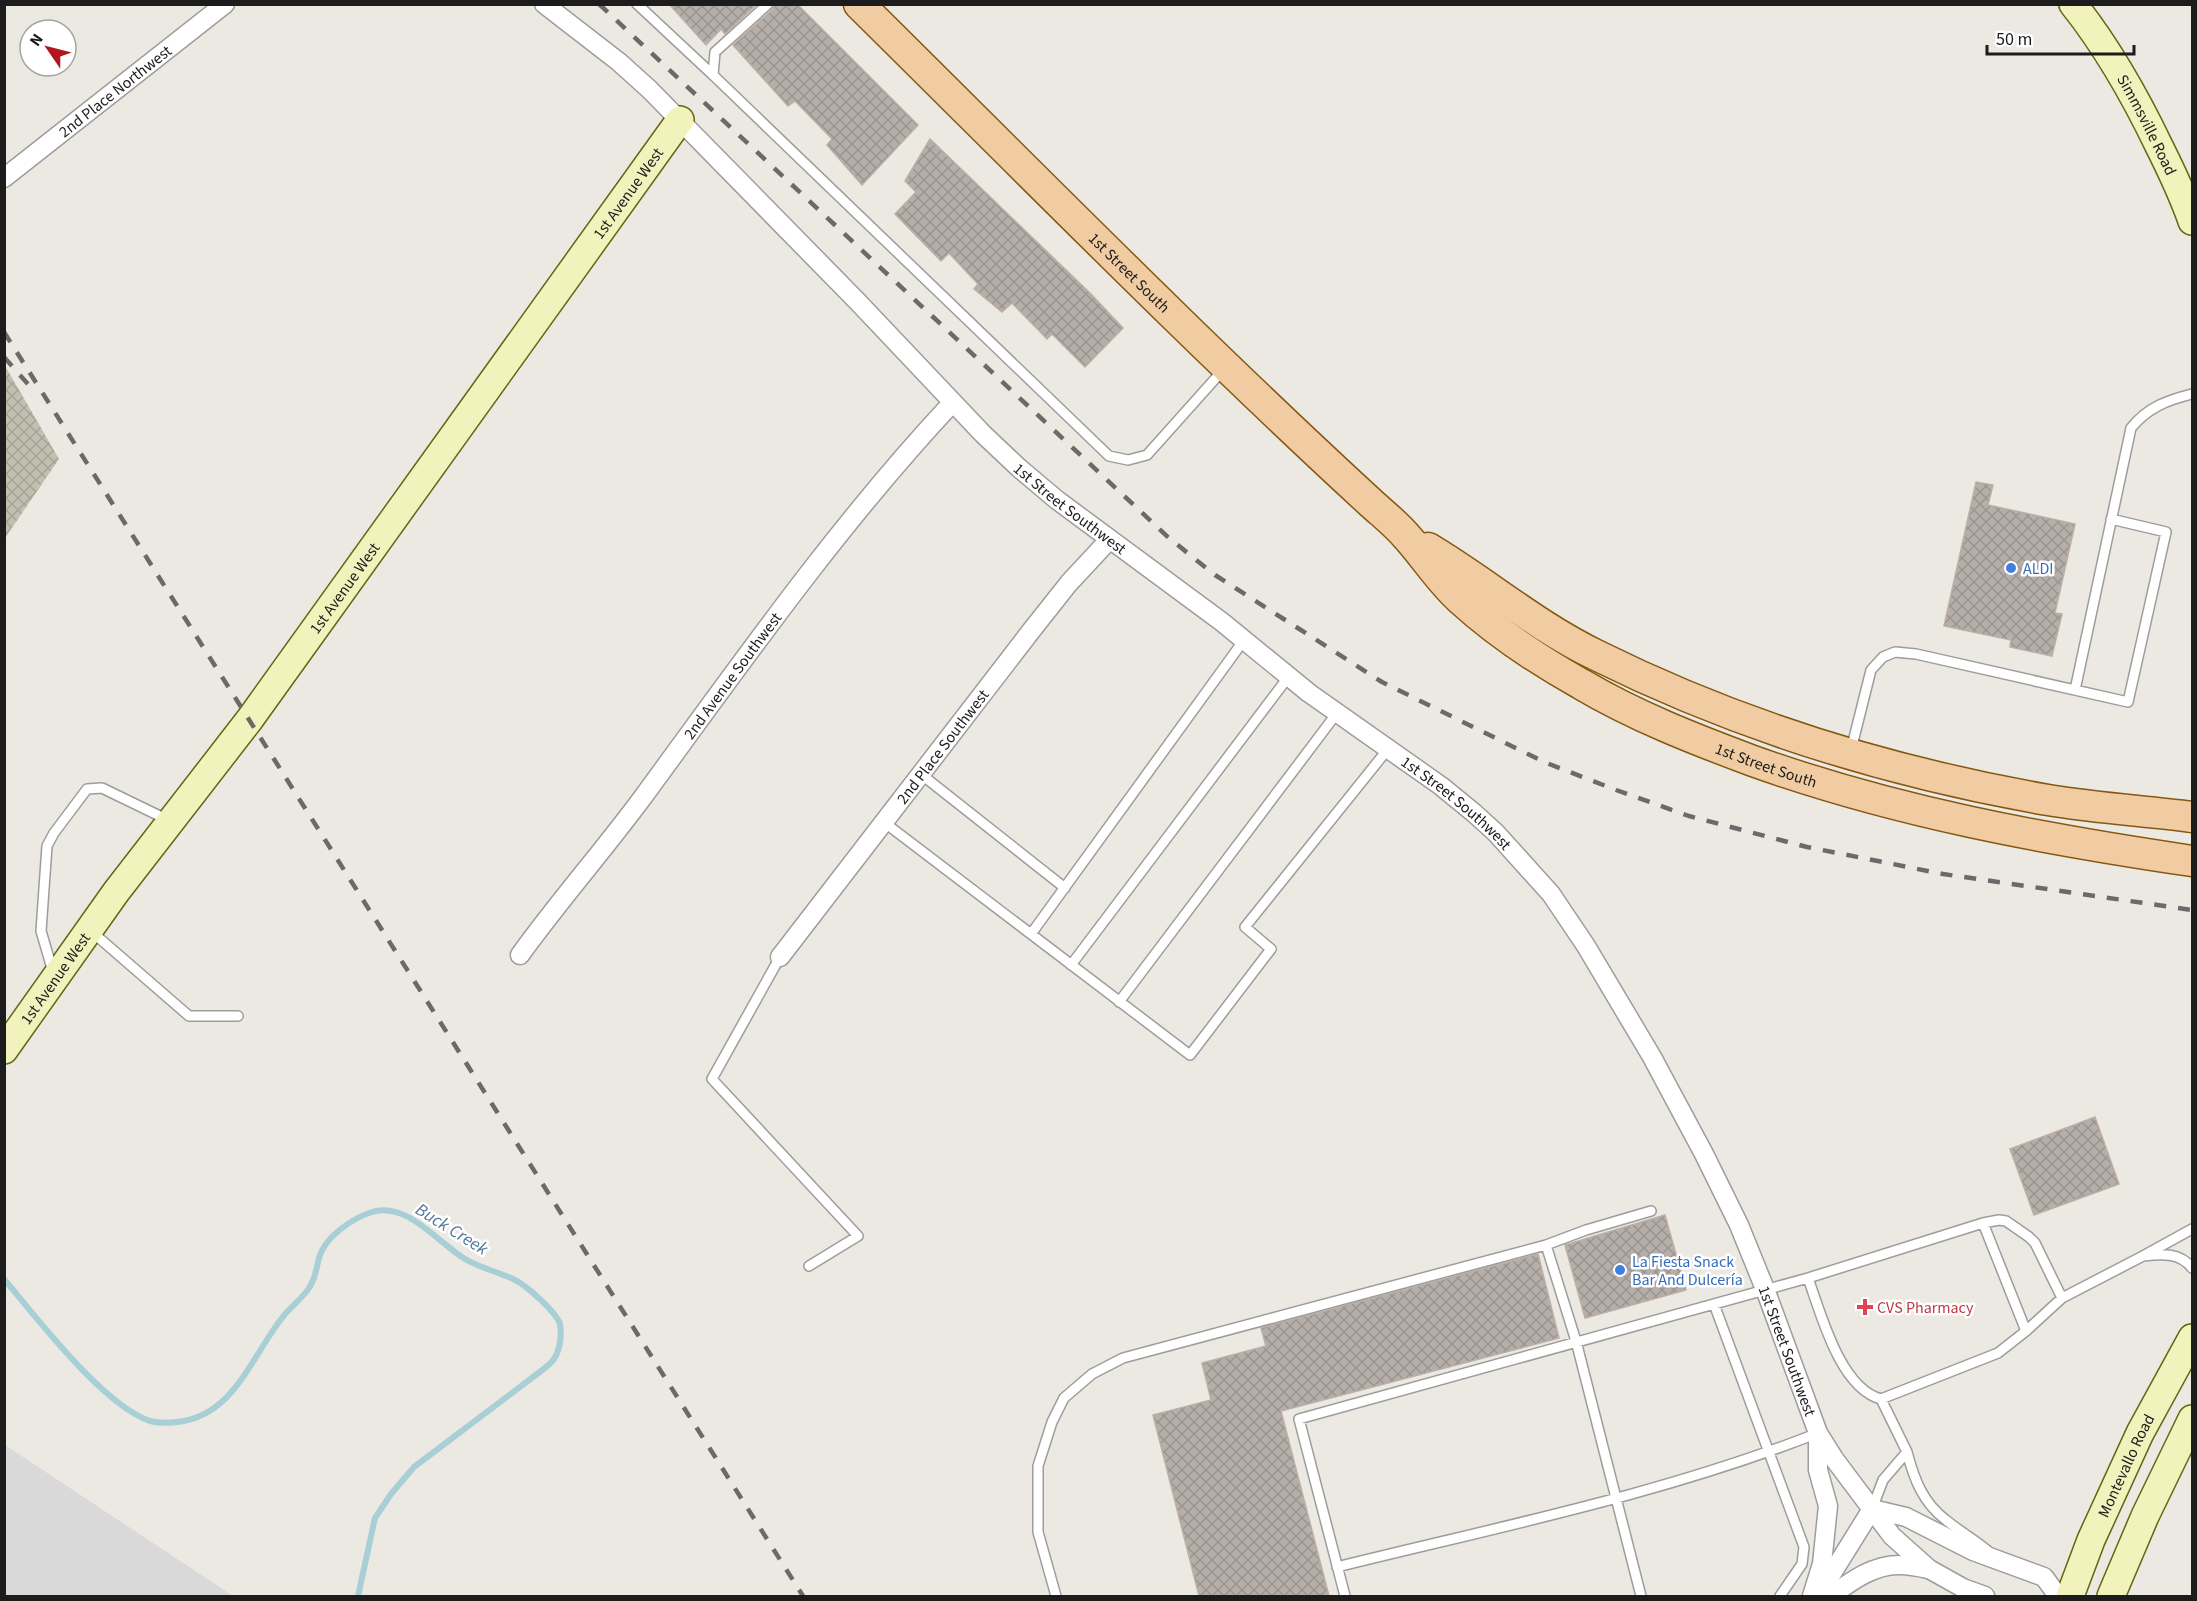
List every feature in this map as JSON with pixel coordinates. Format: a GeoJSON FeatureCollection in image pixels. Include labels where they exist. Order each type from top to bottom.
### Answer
{"type":"FeatureCollection","features":[{"type":"Feature","properties":{"kind":"main road","name":"1st Street South"},"geometry":{"type":"LineString","coordinates":[[860,4],[1101,245],[1299,437],[1405,534],[1458,597],[1506,636],[1541,660],[1619,705],[1673,730],[1828,786],[1990,828],[2193,861]]}},
{"type":"Feature","properties":{"kind":"main road","name":"1st Street South"},"geometry":{"type":"LineString","coordinates":[[1405,534],[1454,563],[1498,596],[1560,636],[1595,655],[1697,702],[1749,721],[1969,784],[2050,800],[2193,817]]}},
{"type":"Feature","properties":{"kind":"main road"},"geometry":{"type":"LineString","coordinates":[[1541,660],[1560,636]]}},
{"type":"Feature","properties":{"kind":"street","name":"2nd Place Northwest"},"geometry":{"type":"LineString","coordinates":[[4,178],[225,4]]}},
{"type":"Feature","properties":{"kind":"street","name":"1st Street Southwest"},"geometry":{"type":"LineString","coordinates":[[544,4],[619,62],[680,120],[858,301],[983,435],[1027,474],[1057,500],[1337,713],[1441,786],[1496,832],[1551,894],[1586,946],[1662,1077],[1739,1225],[1818,1433],[1835,1460],[1892,1536],[1929,1569]]}},
{"type":"Feature","properties":{"kind":"street","name":"Simmsville Road"},"geometry":{"type":"LineString","coordinates":[[2073,4],[2114,61],[2139,104],[2185,199],[2193,221]]}},
{"type":"Feature","properties":{"kind":"street","name":"1st Avenue West"},"geometry":{"type":"LineString","coordinates":[[4,1050],[170,821],[250,719],[680,120]]}},
{"type":"Feature","properties":{"kind":"street","name":"2nd Avenue Southwest"},"geometry":{"type":"LineString","coordinates":[[520,955],[556,905],[590,866],[829,546],[905,454],[952,403]]}},
{"type":"Feature","properties":{"kind":"street","name":"2nd Place Southwest"},"geometry":{"type":"LineString","coordinates":[[780,957],[1069,583],[1109,540]]}},
{"type":"Feature","properties":{"kind":"street","name":"Montevallo Road"},"geometry":{"type":"LineString","coordinates":[[2070,1596],[2091,1540],[2140,1432],[2193,1338]]}},
{"type":"Feature","properties":{"kind":"street"},"geometry":{"type":"LineString","coordinates":[[2110,1596],[2145,1516],[2193,1419]]}},
{"type":"Feature","properties":{"kind":"street"},"geometry":{"type":"LineString","coordinates":[[1812,1596],[1822,1564],[1828,1506],[1818,1470],[1818,1433]]}},
{"type":"Feature","properties":{"kind":"street"},"geometry":{"type":"LineString","coordinates":[[1817,1596],[1872,1509],[1906,1517],[1973,1551],[2044,1577],[2058,1596]]}},
{"type":"Feature","properties":{"kind":"street"},"geometry":{"type":"LineString","coordinates":[[1831,1596],[1860,1576],[1886,1566],[1900,1565],[1929,1569],[1967,1592],[1985,1596]]}},
{"type":"Feature","properties":{"kind":"lane"},"geometry":{"type":"LineString","coordinates":[[637,4],[1109,456],[1128,460],[1147,455],[1227,366]]}},
{"type":"Feature","properties":{"kind":"lane"},"geometry":{"type":"LineString","coordinates":[[713,75],[715,52],[768,4]]}},
{"type":"Feature","properties":{"kind":"lane"},"geometry":{"type":"LineString","coordinates":[[2075,690],[2132,428],[2138,419],[2157,405],[2193,394]]}},
{"type":"Feature","properties":{"kind":"lane"},"geometry":{"type":"LineString","coordinates":[[1851,752],[1871,670],[1882,657],[1895,652],[1916,654],[2128,702],[2166,532],[2111,519]]}},
{"type":"Feature","properties":{"kind":"lane"},"geometry":{"type":"LineString","coordinates":[[1031,934],[1244,640]]}},
{"type":"Feature","properties":{"kind":"lane"},"geometry":{"type":"LineString","coordinates":[[1071,965],[1289,676]]}},
{"type":"Feature","properties":{"kind":"lane"},"geometry":{"type":"LineString","coordinates":[[1119,1002],[1337,713]]}},
{"type":"Feature","properties":{"kind":"lane"},"geometry":{"type":"LineString","coordinates":[[885,823],[1190,1055],[1271,949],[1245,927],[1388,749]]}},
{"type":"Feature","properties":{"kind":"lane"},"geometry":{"type":"LineString","coordinates":[[921,775],[1065,888]]}},
{"type":"Feature","properties":{"kind":"lane"},"geometry":{"type":"LineString","coordinates":[[55,978],[41,931],[47,846],[76,800],[87,789],[102,789],[170,821]]}},
{"type":"Feature","properties":{"kind":"lane"},"geometry":{"type":"LineString","coordinates":[[89,930],[189,1016],[238,1016]]}},
{"type":"Feature","properties":{"kind":"lane"},"geometry":{"type":"LineString","coordinates":[[780,957],[712,1079],[858,1236],[809,1266]]}},
{"type":"Feature","properties":{"kind":"lane"},"geometry":{"type":"LineString","coordinates":[[1056,1596],[1038,1532],[1038,1466],[1052,1422],[1064,1398],[1092,1374],[1123,1358],[1546,1245],[1651,1210]]}},
{"type":"Feature","properties":{"kind":"lane"},"geometry":{"type":"LineString","coordinates":[[1345,1596],[1299,1419],[1808,1278],[1999,1220],[2006,1221],[2035,1243],[2062,1298]]}},
{"type":"Feature","properties":{"kind":"lane"},"geometry":{"type":"LineString","coordinates":[[1983,1223],[2026,1331]]}},
{"type":"Feature","properties":{"kind":"lane"},"geometry":{"type":"LineString","coordinates":[[1808,1278],[1833,1343],[1849,1374],[1860,1389],[1872,1397],[1881,1399],[1998,1353],[2062,1298],[2193,1228]]}},
{"type":"Feature","properties":{"kind":"lane"},"geometry":{"type":"LineString","coordinates":[[1546,1245],[1576,1341],[1641,1596]]}},
{"type":"Feature","properties":{"kind":"lane"},"geometry":{"type":"LineString","coordinates":[[2143,1256],[2178,1257],[2193,1268]]}},
{"type":"Feature","properties":{"kind":"lane"},"geometry":{"type":"LineString","coordinates":[[1714,1304],[1804,1547],[1802,1564],[1780,1596]]}},
{"type":"Feature","properties":{"kind":"lane"},"geometry":{"type":"LineString","coordinates":[[1881,1399],[1907,1452],[1913,1474],[1928,1503],[1946,1521],[1977,1541],[2001,1562]]}},
{"type":"Feature","properties":{"kind":"lane"},"geometry":{"type":"LineString","coordinates":[[1337,1567],[1616,1498],[1770,1452],[1818,1433]]}},
{"type":"Feature","properties":{"kind":"lane"},"geometry":{"type":"LineString","coordinates":[[1872,1509],[1883,1480],[1907,1452]]}},
{"type":"Feature","properties":{"kind":"shaded area"},"geometry":{"type":"Polygon","coordinates":[[[4,364],[59,459],[5,538],[4,538],[4,364]]]}},
{"type":"Feature","properties":{"kind":"shaded area"},"geometry":{"type":"Polygon","coordinates":[[[5,1445],[233,1596],[5,1596],[5,1445]]]}},
{"type":"Feature","properties":{"kind":"building"},"geometry":{"type":"Polygon","coordinates":[[[669,4],[757,4],[725,34],[721,29],[706,45],[669,4]]]}},
{"type":"Feature","properties":{"kind":"building"},"geometry":{"type":"Polygon","coordinates":[[[775,4],[797,4],[918,125],[862,185],[827,145],[832,139],[795,101],[788,106],[733,45],[773,9],[775,4]]]}},
{"type":"Feature","properties":{"kind":"building"},"geometry":{"type":"Polygon","coordinates":[[[930,139],[1091,294],[1123,328],[1085,367],[1052,334],[1047,339],[1012,303],[1002,312],[974,289],[978,284],[949,253],[941,261],[895,214],[916,192],[905,181],[930,139]]]}},
{"type":"Feature","properties":{"kind":"building","name":"ALDI"},"geometry":{"type":"Polygon","coordinates":[[[1976,482],[1993,485],[1988,505],[2075,524],[2055,613],[2062,614],[2052,656],[2010,647],[2011,640],[1944,626],[1976,482]]]}},
{"type":"Feature","properties":{"kind":"building"},"geometry":{"type":"Polygon","coordinates":[[[2095,1117],[2119,1184],[2034,1215],[2010,1149],[2095,1117]]]}},
{"type":"Feature","properties":{"kind":"building"},"geometry":{"type":"Polygon","coordinates":[[[1665,1215],[1686,1290],[1585,1318],[1565,1245],[1665,1215]]]}},
{"type":"Feature","properties":{"kind":"building"},"geometry":{"type":"Polygon","coordinates":[[[1538,1254],[1559,1338],[1281,1411],[1329,1596],[1199,1596],[1153,1415],[1211,1400],[1202,1363],[1266,1346],[1261,1328],[1538,1254]]]}},
{"type":"Feature","properties":{"kind":"waterway","name":"Buck Creek"},"geometry":{"type":"LineString","coordinates":[[4,1279],[52,1337],[112,1398],[150,1421],[163,1423],[197,1417],[213,1409],[227,1397],[282,1318],[309,1288],[319,1258],[327,1243],[348,1224],[372,1212],[385,1210],[398,1212],[410,1218],[465,1259],[515,1280],[533,1293],[547,1306],[560,1324],[560,1342],[554,1359],[544,1369],[414,1467],[391,1494],[375,1518],[358,1596]]}},
{"type":"Feature","properties":{"kind":"railway"},"geometry":{"type":"LineString","coordinates":[[599,4],[1169,538],[1215,575],[1382,682],[1544,762],[1689,816],[1807,847],[1943,874],[2192,910]]}},
{"type":"Feature","properties":{"kind":"railway"},"geometry":{"type":"LineString","coordinates":[[4,332],[803,1596]]}},
{"type":"Feature","properties":{"kind":"railway"},"geometry":{"type":"LineString","coordinates":[[4,357],[35,392]]}},
{"type":"Feature","properties":{"kind":"place","name":"ALDI"},"geometry":{"type":"Point","coordinates":[2011,568]}},
{"type":"Feature","properties":{"kind":"place","name":"La Fiesta Snack Bar And Dulcería"},"geometry":{"type":"Point","coordinates":[1620,1270]}},
{"type":"Feature","properties":{"kind":"place","name":"CVS Pharmacy"},"geometry":{"type":"Point","coordinates":[1865,1307]}}]}
